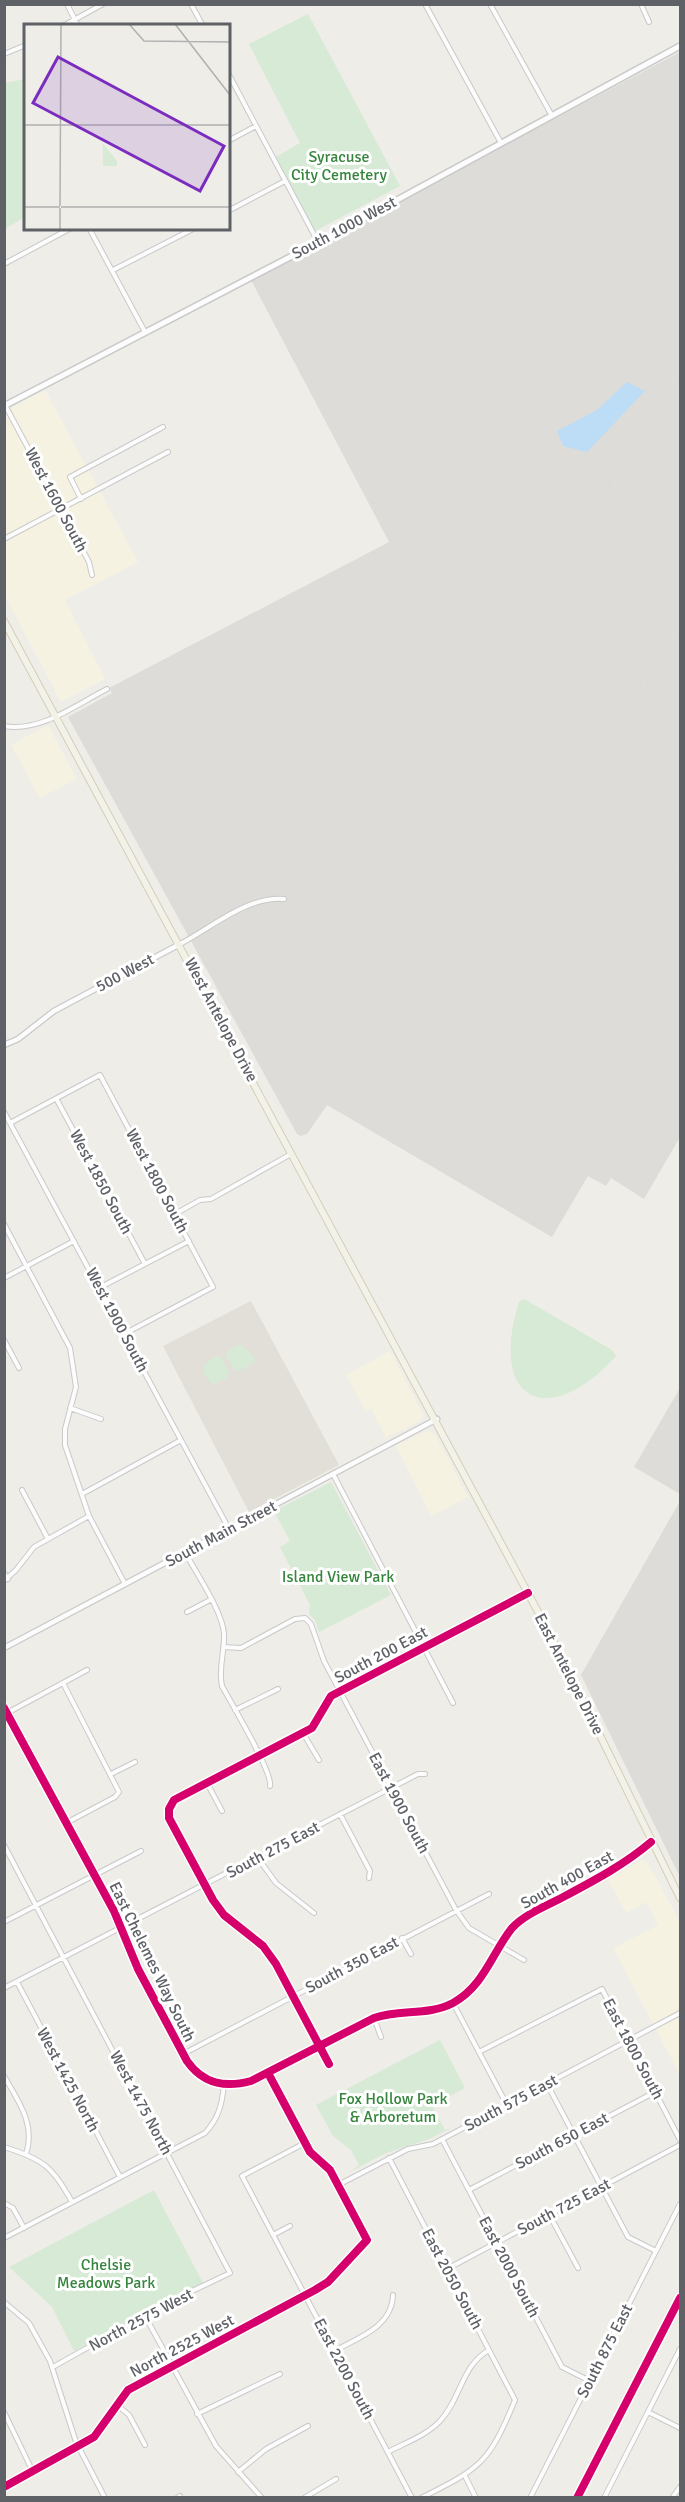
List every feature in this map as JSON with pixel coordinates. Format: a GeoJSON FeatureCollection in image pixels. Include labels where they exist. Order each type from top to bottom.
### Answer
{"type":"FeatureCollection","features":[{"type":"Feature","properties":{"kind":"main road","name":"South 1000 West"},"geometry":{"type":"LineString","coordinates":[[5,406],[318,242],[681,45]]}},
{"type":"Feature","properties":{"kind":"main road","name":"West Antelope Drive"},"geometry":{"type":"LineString","coordinates":[[4,621],[436,1419]]}},
{"type":"Feature","properties":{"kind":"main road","name":"East Antelope Drive"},"geometry":{"type":"LineString","coordinates":[[436,1419],[571,1675],[651,1842],[681,1898]]}},
{"type":"Feature","properties":{"kind":"street"},"geometry":{"type":"LineString","coordinates":[[67,4],[77,24]]}},
{"type":"Feature","properties":{"kind":"street"},"geometry":{"type":"LineString","coordinates":[[66,24],[103,4]]}},
{"type":"Feature","properties":{"kind":"street"},"geometry":{"type":"LineString","coordinates":[[191,4],[202,24]]}},
{"type":"Feature","properties":{"kind":"street"},"geometry":{"type":"LineString","coordinates":[[425,4],[501,143]]}},
{"type":"Feature","properties":{"kind":"street"},"geometry":{"type":"LineString","coordinates":[[490,4],[552,116]]}},
{"type":"Feature","properties":{"kind":"street"},"geometry":{"type":"LineString","coordinates":[[640,4],[649,22]]}},
{"type":"Feature","properties":{"kind":"street"},"geometry":{"type":"LineString","coordinates":[[4,54],[24,46]]}},
{"type":"Feature","properties":{"kind":"street"},"geometry":{"type":"LineString","coordinates":[[230,77],[318,242]]}},
{"type":"Feature","properties":{"kind":"street"},"geometry":{"type":"LineString","coordinates":[[230,140],[256,126]]}},
{"type":"Feature","properties":{"kind":"street"},"geometry":{"type":"LineString","coordinates":[[230,210],[285,181]]}},
{"type":"Feature","properties":{"kind":"street"},"geometry":{"type":"LineString","coordinates":[[4,264],[67,230]]}},
{"type":"Feature","properties":{"kind":"street"},"geometry":{"type":"LineString","coordinates":[[90,230],[146,333]]}},
{"type":"Feature","properties":{"kind":"street"},"geometry":{"type":"LineString","coordinates":[[113,270],[191,230]]}},
{"type":"Feature","properties":{"kind":"street","name":"West 1600 South"},"geometry":{"type":"LineString","coordinates":[[5,406],[62,509],[89,562],[92,575]]}},
{"type":"Feature","properties":{"kind":"street"},"geometry":{"type":"LineString","coordinates":[[81,499],[70,477],[163,427]]}},
{"type":"Feature","properties":{"kind":"street"},"geometry":{"type":"LineString","coordinates":[[4,539],[168,452]]}},
{"type":"Feature","properties":{"kind":"street"},"geometry":{"type":"LineString","coordinates":[[4,726],[27,727],[56,716],[107,689]]}},
{"type":"Feature","properties":{"kind":"street","name":"500 West"},"geometry":{"type":"LineString","coordinates":[[4,1045],[18,1039],[54,1011],[249,905],[264,900],[284,899]]}},
{"type":"Feature","properties":{"kind":"street","name":"West 1800 South"},"geometry":{"type":"LineString","coordinates":[[57,1100],[100,1075],[213,1287],[124,1334]]}},
{"type":"Feature","properties":{"kind":"street"},"geometry":{"type":"LineString","coordinates":[[10,1123],[57,1100]]}},
{"type":"Feature","properties":{"kind":"street","name":"West 1850 South"},"geometry":{"type":"LineString","coordinates":[[57,1100],[145,1264]]}},
{"type":"Feature","properties":{"kind":"street","name":"West 1900 South"},"geometry":{"type":"LineString","coordinates":[[4,1112],[229,1529]]}},
{"type":"Feature","properties":{"kind":"street"},"geometry":{"type":"LineString","coordinates":[[175,1214],[200,1200],[211,1199],[293,1153]]}},
{"type":"Feature","properties":{"kind":"street"},"geometry":{"type":"LineString","coordinates":[[4,1224],[70,1348],[76,1387],[65,1429],[65,1445],[89,1516],[125,1584]]}},
{"type":"Feature","properties":{"kind":"street"},"geometry":{"type":"LineString","coordinates":[[4,1278],[74,1240]]}},
{"type":"Feature","properties":{"kind":"street"},"geometry":{"type":"LineString","coordinates":[[99,1288],[189,1241]]}},
{"type":"Feature","properties":{"kind":"street"},"geometry":{"type":"LineString","coordinates":[[4,1340],[19,1368]]}},
{"type":"Feature","properties":{"kind":"street"},"geometry":{"type":"LineString","coordinates":[[70,1408],[101,1419]]}},
{"type":"Feature","properties":{"kind":"street","name":"South Main Street"},"geometry":{"type":"LineString","coordinates":[[4,1648],[436,1419]]}},
{"type":"Feature","properties":{"kind":"street"},"geometry":{"type":"LineString","coordinates":[[82,1494],[181,1440]]}},
{"type":"Feature","properties":{"kind":"street"},"geometry":{"type":"LineString","coordinates":[[333,1474],[453,1703]]}},
{"type":"Feature","properties":{"kind":"street"},"geometry":{"type":"LineString","coordinates":[[22,1490],[48,1539]]}},
{"type":"Feature","properties":{"kind":"street"},"geometry":{"type":"LineString","coordinates":[[6,1580],[34,1547],[89,1516]]}},
{"type":"Feature","properties":{"kind":"street"},"geometry":{"type":"LineString","coordinates":[[185,1552],[223,1627],[220,1674],[235,1710],[272,1780],[270,1786]]}},
{"type":"Feature","properties":{"kind":"street"},"geometry":{"type":"LineString","coordinates":[[4,1573],[6,1580]]}},
{"type":"Feature","properties":{"kind":"street","name":"South 200 East"},"geometry":{"type":"LineString","coordinates":[[205,1885],[169,1818],[169,1809],[174,1800],[303,1733],[319,1720],[331,1696],[528,1593]]}},
{"type":"Feature","properties":{"kind":"street"},"geometry":{"type":"LineString","coordinates":[[187,1612],[210,1600]]}},
{"type":"Feature","properties":{"kind":"street","name":"East 1900 South"},"geometry":{"type":"LineString","coordinates":[[223,1647],[241,1648],[295,1619],[305,1618],[311,1624],[324,1661],[456,1910],[469,1928],[524,1960]]}},
{"type":"Feature","properties":{"kind":"street"},"geometry":{"type":"LineString","coordinates":[[6,1710],[87,1670]]}},
{"type":"Feature","properties":{"kind":"street"},"geometry":{"type":"LineString","coordinates":[[63,1683],[111,1774],[118,1792],[115,1797],[66,1823]]}},
{"type":"Feature","properties":{"kind":"street"},"geometry":{"type":"LineString","coordinates":[[235,1710],[278,1689]]}},
{"type":"Feature","properties":{"kind":"street","name":"East Chelemes Way South"},"geometry":{"type":"LineString","coordinates":[[6,1710],[94,1875],[144,1981],[183,2054],[198,2074],[224,2085]]}},
{"type":"Feature","properties":{"kind":"street"},"geometry":{"type":"LineString","coordinates":[[303,1733],[319,1760]]}},
{"type":"Feature","properties":{"kind":"street"},"geometry":{"type":"LineString","coordinates":[[111,1774],[135,1762]]}},
{"type":"Feature","properties":{"kind":"street","name":"South 275 East"},"geometry":{"type":"LineString","coordinates":[[4,1988],[418,1774],[425,1774]]}},
{"type":"Feature","properties":{"kind":"street"},"geometry":{"type":"LineString","coordinates":[[207,1783],[222,1811]]}},
{"type":"Feature","properties":{"kind":"street"},"geometry":{"type":"LineString","coordinates":[[340,1814],[370,1871],[369,1878]]}},
{"type":"Feature","properties":{"kind":"street","name":"South 400 East"},"geometry":{"type":"LineString","coordinates":[[453,2003],[468,1992],[488,1969],[500,1946],[514,1927],[529,1915],[628,1861],[651,1842]]}},
{"type":"Feature","properties":{"kind":"street","name":"West 1475 North"},"geometry":{"type":"LineString","coordinates":[[4,1845],[230,2273]]}},
{"type":"Feature","properties":{"kind":"street"},"geometry":{"type":"LineString","coordinates":[[4,1922],[141,1851]]}},
{"type":"Feature","properties":{"kind":"street"},"geometry":{"type":"LineString","coordinates":[[258,1857],[276,1882],[314,1913]]}},
{"type":"Feature","properties":{"kind":"street"},"geometry":{"type":"LineString","coordinates":[[205,1885],[224,1915],[270,1955],[329,2064]]}},
{"type":"Feature","properties":{"kind":"street","name":"South 350 East"},"geometry":{"type":"LineString","coordinates":[[183,2054],[489,1894]]}},
{"type":"Feature","properties":{"kind":"street"},"geometry":{"type":"LineString","coordinates":[[402,1938],[411,1954]]}},
{"type":"Feature","properties":{"kind":"street","name":"West 1425 North"},"geometry":{"type":"LineString","coordinates":[[16,1982],[120,2178]]}},
{"type":"Feature","properties":{"kind":"street","name":"East 1800 South"},"geometry":{"type":"LineString","coordinates":[[479,2052],[602,1989],[681,2140]]}},
{"type":"Feature","properties":{"kind":"street"},"geometry":{"type":"LineString","coordinates":[[4,2238],[190,2140],[215,2123],[221,2106],[224,2085],[251,2081],[387,2013],[426,2012],[453,2003],[507,2105]]}},
{"type":"Feature","properties":{"kind":"street","name":"South 575 East"},"geometry":{"type":"LineString","coordinates":[[338,2185],[389,2158],[442,2139],[681,2013]]}},
{"type":"Feature","properties":{"kind":"street"},"geometry":{"type":"LineString","coordinates":[[374,2018],[381,2037]]}},
{"type":"Feature","properties":{"kind":"street"},"geometry":{"type":"LineString","coordinates":[[268,2073],[305,2144],[315,2158],[330,2170],[367,2240],[328,2282],[305,2296]]}},
{"type":"Feature","properties":{"kind":"street"},"geometry":{"type":"LineString","coordinates":[[4,2076],[29,2125],[30,2141],[26,2154]]}},
{"type":"Feature","properties":{"kind":"street"},"geometry":{"type":"LineString","coordinates":[[547,2084],[628,2236],[656,2252]]}},
{"type":"Feature","properties":{"kind":"street","name":"South 650 East"},"geometry":{"type":"LineString","coordinates":[[469,2190],[655,2092]]}},
{"type":"Feature","properties":{"kind":"street","name":"East 2000 South"},"geometry":{"type":"LineString","coordinates":[[442,2139],[562,2367],[590,2381]]}},
{"type":"Feature","properties":{"kind":"street","name":"East 2200 South"},"geometry":{"type":"LineString","coordinates":[[305,2144],[242,2176],[412,2498]]}},
{"type":"Feature","properties":{"kind":"street","name":"South 725 East"},"geometry":{"type":"LineString","coordinates":[[447,2269],[681,2145]]}},
{"type":"Feature","properties":{"kind":"street"},"geometry":{"type":"LineString","coordinates":[[4,2147],[26,2154],[48,2165],[62,2183],[72,2202]]}},
{"type":"Feature","properties":{"kind":"street","name":"East 2050 South"},"geometry":{"type":"LineString","coordinates":[[389,2158],[515,2400],[501,2436],[484,2461],[465,2476]]}},
{"type":"Feature","properties":{"kind":"street"},"geometry":{"type":"LineString","coordinates":[[4,2203],[13,2208],[24,2228]]}},
{"type":"Feature","properties":{"kind":"street","name":"South 875 East"},"geometry":{"type":"LineString","coordinates":[[530,2498],[681,2204]]}},
{"type":"Feature","properties":{"kind":"street"},"geometry":{"type":"LineString","coordinates":[[549,2214],[578,2268]]}},
{"type":"Feature","properties":{"kind":"street"},"geometry":{"type":"LineString","coordinates":[[273,2235],[290,2226]]}},
{"type":"Feature","properties":{"kind":"street","name":"North 2575 West"},"geometry":{"type":"LineString","coordinates":[[53,2367],[145,2316],[230,2273]]}},
{"type":"Feature","properties":{"kind":"street"},"geometry":{"type":"LineString","coordinates":[[334,2350],[375,2329],[386,2317],[393,2295]]}},
{"type":"Feature","properties":{"kind":"street","name":"North 2525 West"},"geometry":{"type":"LineString","coordinates":[[4,2487],[78,2447],[98,2433],[128,2390],[305,2296]]}},
{"type":"Feature","properties":{"kind":"street"},"geometry":{"type":"LineString","coordinates":[[4,2302],[29,2323],[53,2367],[78,2447],[105,2498]]}},
{"type":"Feature","properties":{"kind":"street"},"geometry":{"type":"LineString","coordinates":[[145,2316],[216,2446],[262,2498]]}},
{"type":"Feature","properties":{"kind":"street"},"geometry":{"type":"LineString","coordinates":[[604,2498],[678,2359],[681,2349]]}},
{"type":"Feature","properties":{"kind":"street"},"geometry":{"type":"LineString","coordinates":[[388,2452],[432,2429],[441,2421],[469,2368],[477,2357],[489,2350]]}},
{"type":"Feature","properties":{"kind":"street"},"geometry":{"type":"LineString","coordinates":[[197,2414],[280,2374]]}},
{"type":"Feature","properties":{"kind":"street"},"geometry":{"type":"LineString","coordinates":[[117,2405],[129,2415],[146,2445]]}},
{"type":"Feature","properties":{"kind":"street"},"geometry":{"type":"LineString","coordinates":[[4,2412],[6,2423],[33,2472]]}},
{"type":"Feature","properties":{"kind":"street"},"geometry":{"type":"LineString","coordinates":[[648,2412],[681,2428]]}},
{"type":"Feature","properties":{"kind":"street"},"geometry":{"type":"LineString","coordinates":[[238,2472],[266,2449],[308,2427]]}},
{"type":"Feature","properties":{"kind":"street"},"geometry":{"type":"LineString","coordinates":[[421,2498],[465,2476],[476,2498]]}},
{"type":"Feature","properties":{"kind":"street"},"geometry":{"type":"LineString","coordinates":[[304,2498],[336,2479]]}},
{"type":"Feature","properties":{"kind":"street"},"geometry":{"type":"LineString","coordinates":[[672,2498],[681,2487]]}},
{"type":"Feature","properties":{"kind":"shaded area"},"geometry":{"type":"Polygon","coordinates":[[[680,52],[680,1137],[644,1199],[611,1178],[606,1186],[588,1176],[552,1237],[327,1105],[307,1134],[301,1136],[297,1134],[68,717],[112,693],[109,688],[389,542],[251,280],[680,52]]]}},
{"type":"Feature","properties":{"kind":"shaded area"},"geometry":{"type":"Polygon","coordinates":[[[45,390],[138,562],[65,600],[105,679],[61,702],[5,596],[4,411],[45,390]]]}},
{"type":"Feature","properties":{"kind":"shaded area"},"geometry":{"type":"Polygon","coordinates":[[[48,725],[77,779],[40,798],[11,745],[48,725]]]}},
{"type":"Feature","properties":{"kind":"shaded area"},"geometry":{"type":"Polygon","coordinates":[[[251,1301],[339,1465],[249,1512],[163,1346],[251,1301]]]}},
{"type":"Feature","properties":{"kind":"shaded area"},"geometry":{"type":"Polygon","coordinates":[[[390,1351],[423,1415],[420,1421],[386,1438],[371,1409],[366,1412],[346,1375],[390,1351]]]}},
{"type":"Feature","properties":{"kind":"shaded area"},"geometry":{"type":"Polygon","coordinates":[[[680,1388],[680,1494],[634,1467],[680,1388]]]}},
{"type":"Feature","properties":{"kind":"shaded area"},"geometry":{"type":"Polygon","coordinates":[[[426,1431],[434,1433],[468,1497],[431,1516],[396,1446],[426,1431]]]}},
{"type":"Feature","properties":{"kind":"shaded area"},"geometry":{"type":"Polygon","coordinates":[[[680,1501],[680,1877],[581,1675],[680,1501]]]}},
{"type":"Feature","properties":{"kind":"shaded area"},"geometry":{"type":"Polygon","coordinates":[[[641,1860],[647,1861],[680,1922],[680,2075],[613,1948],[658,1925],[646,1902],[626,1913],[608,1880],[641,1860]]]}},
{"type":"Feature","properties":{"kind":"green space","name":"Syracuse City Cemetery"},"geometry":{"type":"Polygon","coordinates":[[[308,14],[400,186],[313,232],[274,158],[300,143],[249,44],[308,14]]]}},
{"type":"Feature","properties":{"kind":"green space"},"geometry":{"type":"Polygon","coordinates":[[[24,79],[24,218],[5,229],[5,83],[24,79]]]}},
{"type":"Feature","properties":{"kind":"green space"},"geometry":{"type":"Polygon","coordinates":[[[524,1299],[612,1350],[616,1356],[591,1379],[568,1393],[547,1398],[530,1394],[518,1382],[512,1363],[511,1336],[519,1302],[524,1299]]]}},
{"type":"Feature","properties":{"kind":"green space"},"geometry":{"type":"Polygon","coordinates":[[[242,1345],[253,1355],[255,1362],[239,1371],[234,1370],[225,1354],[235,1346],[242,1345]]]}},
{"type":"Feature","properties":{"kind":"green space"},"geometry":{"type":"Polygon","coordinates":[[[216,1356],[221,1357],[229,1372],[228,1377],[212,1385],[203,1372],[205,1364],[216,1356]]]}},
{"type":"Feature","properties":{"kind":"green space","name":"Island View Park"},"geometry":{"type":"Polygon","coordinates":[[[331,1482],[391,1595],[319,1632],[315,1620],[309,1614],[310,1605],[280,1547],[290,1541],[274,1511],[331,1482]]]}},
{"type":"Feature","properties":{"kind":"green space","name":"Fox Hollow Park & Arboretum"},"geometry":{"type":"Polygon","coordinates":[[[440,2040],[465,2088],[432,2106],[445,2130],[451,2128],[429,2139],[386,2153],[350,2172],[359,2165],[351,2150],[333,2136],[316,2105],[440,2040]]]}},
{"type":"Feature","properties":{"kind":"green space","name":"Chelsie Meadows Park"},"geometry":{"type":"Polygon","coordinates":[[[154,2190],[203,2283],[74,2351],[52,2307],[9,2267],[154,2190]]]}},
{"type":"Feature","properties":{"kind":"water"},"geometry":{"type":"Polygon","coordinates":[[[627,382],[645,391],[587,452],[563,446],[557,431],[597,410],[627,382]]]}},
{"type":"Feature","properties":{"kind":"railway"},"geometry":{"type":"LineString","coordinates":[[595,515],[680,371]]}},
{"type":"Feature","properties":{"kind":"railway"},"geometry":{"type":"LineString","coordinates":[[544,857],[680,622]]}},
{"type":"Feature","properties":{"kind":"railway"},"geometry":{"type":"LineString","coordinates":[[658,905],[680,866]]}},
{"type":"Feature","properties":{"kind":"railway"},"geometry":{"type":"LineString","coordinates":[[666,913],[680,888]]}},
{"type":"Feature","properties":{"kind":"railway"},"geometry":{"type":"LineString","coordinates":[[648,1454],[680,1398]]}},
{"type":"Feature","properties":{"kind":"railway"},"geometry":{"type":"LineString","coordinates":[[677,1645],[680,1638]]}},
{"type":"Feature","properties":{"kind":"cycle path"},"geometry":{"type":"LineString","coordinates":[[329,2064],[276,1964],[263,1946],[224,1915],[213,1900],[169,1818],[169,1809],[174,1800],[312,1728],[331,1696],[528,1593]]}},
{"type":"Feature","properties":{"kind":"cycle path"},"geometry":{"type":"LineString","coordinates":[[4,1708],[114,1911],[138,1969],[187,2061],[200,2075],[224,2084],[251,2081],[374,2018],[434,2010],[453,2003],[472,1988],[512,1928],[518,1923],[610,1871],[651,1842]]}},
{"type":"Feature","properties":{"kind":"cycle path"},"geometry":{"type":"LineString","coordinates":[[4,2487],[94,2437],[128,2390],[328,2282],[367,2240],[330,2170],[310,2152],[268,2073]]}},
{"type":"Feature","properties":{"kind":"cycle path"},"geometry":{"type":"LineString","coordinates":[[577,2498],[680,2298]]}}]}
